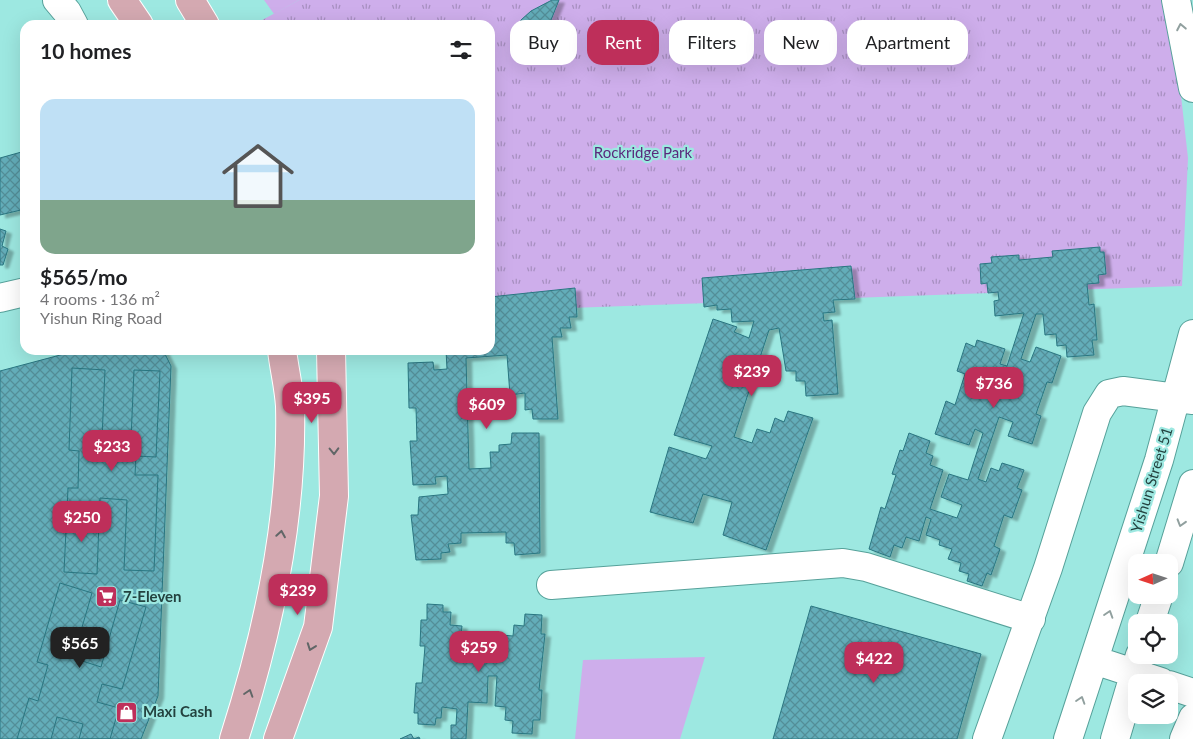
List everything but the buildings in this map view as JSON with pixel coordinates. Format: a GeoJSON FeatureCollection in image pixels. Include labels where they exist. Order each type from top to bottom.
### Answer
{"type":"FeatureCollection","features":[{"type":"Feature","properties":{"kind":"main road"},"geometry":{"type":"LineString","coordinates":[[122,0],[136,20]]}},
{"type":"Feature","properties":{"kind":"main road"},"geometry":{"type":"LineString","coordinates":[[190,0],[202,20]]}},
{"type":"Feature","properties":{"kind":"main road"},"geometry":{"type":"LineString","coordinates":[[234,739],[254,675],[273,586],[288,488],[290,405],[283,355]]}},
{"type":"Feature","properties":{"kind":"main road"},"geometry":{"type":"LineString","coordinates":[[278,739],[318,627],[334,496],[331,355]]}},
{"type":"Feature","properties":{"kind":"street"},"geometry":{"type":"LineString","coordinates":[[57,0],[68,12],[72,20]]}},
{"type":"Feature","properties":{"kind":"street"},"geometry":{"type":"LineString","coordinates":[[1176,0],[1193,88]]}},
{"type":"Feature","properties":{"kind":"street"},"geometry":{"type":"LineString","coordinates":[[0,298],[20,293]]}},
{"type":"Feature","properties":{"kind":"street","name":"Yishun Street 51"},"geometry":{"type":"LineString","coordinates":[[1068,739],[1160,460],[1185,399],[1193,334]]}},
{"type":"Feature","properties":{"kind":"street"},"geometry":{"type":"LineString","coordinates":[[987,739],[1031,620],[1097,413],[1109,394],[1123,390],[1185,399]]}},
{"type":"Feature","properties":{"kind":"street"},"geometry":{"type":"LineString","coordinates":[[1172,554],[1193,484]]}},
{"type":"Feature","properties":{"kind":"street"},"geometry":{"type":"LineString","coordinates":[[551,586],[843,563],[866,567],[1031,620]]}},
{"type":"Feature","properties":{"kind":"street"},"geometry":{"type":"LineString","coordinates":[[1094,660],[1137,665],[1150,674]]}},
{"type":"Feature","properties":{"kind":"street"},"geometry":{"type":"LineString","coordinates":[[1115,739],[1137,665]]}},
{"type":"Feature","properties":{"kind":"street"},"geometry":{"type":"LineString","coordinates":[[1178,688],[1193,693]]}},
{"type":"Feature","properties":{"kind":"street"},"geometry":{"type":"LineString","coordinates":[[1184,739],[1193,718]]}},
{"type":"Feature","properties":{"kind":"green space"},"geometry":{"type":"Polygon","coordinates":[[[264,0],[299,0],[274,14],[264,0]]]}},
{"type":"Feature","properties":{"kind":"green space","name":"Rockridge Park"},"geometry":{"type":"Polygon","coordinates":[[[299,0],[1163,0],[1177,60],[1188,158],[1182,286],[495,311],[495,20],[262,20],[299,0]]]}},
{"type":"Feature","properties":{"kind":"green space"},"geometry":{"type":"Polygon","coordinates":[[[705,657],[680,739],[575,739],[583,660],[705,657]]]}},
{"type":"Feature","properties":{"kind":"place","name":"7-Eleven"},"geometry":{"type":"Point","coordinates":[107,597]}},
{"type":"Feature","properties":{"kind":"place","name":"Maxi Cash"},"geometry":{"type":"Point","coordinates":[127,712]}}]}
